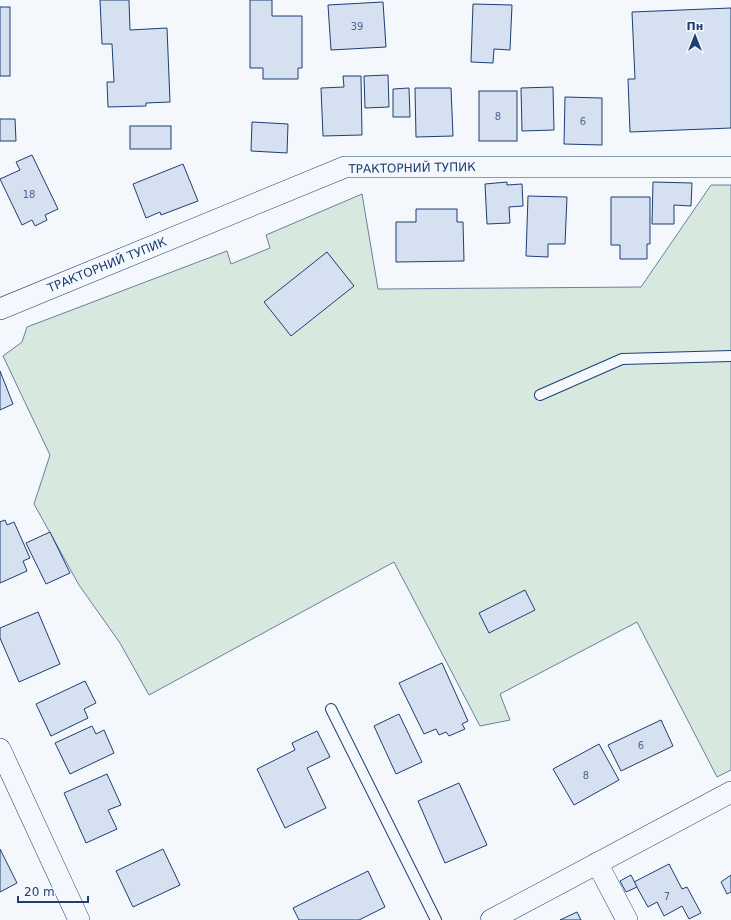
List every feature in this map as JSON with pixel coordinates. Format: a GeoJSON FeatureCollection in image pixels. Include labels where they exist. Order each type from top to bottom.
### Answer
{"type":"FeatureCollection","features":[{"type":"Feature","properties":{"kind":"street","name":"ТРАКТОРНИЙ ТУПИК"},"geometry":{"type":"LineString","coordinates":[[0,309],[346,167],[731,167]]}},
{"type":"Feature","properties":{"kind":"street"},"geometry":{"type":"LineString","coordinates":[[0,749],[79,920]]}},
{"type":"Feature","properties":{"kind":"street"},"geometry":{"type":"LineString","coordinates":[[491,920],[731,792]]}},
{"type":"Feature","properties":{"kind":"street"},"geometry":{"type":"LineString","coordinates":[[597,863],[627,920]]}},
{"type":"Feature","properties":{"kind":"lane"},"geometry":{"type":"LineString","coordinates":[[540,395],[622,359],[731,356]]}},
{"type":"Feature","properties":{"kind":"lane"},"geometry":{"type":"LineString","coordinates":[[330,709],[436,920]]}},
{"type":"Feature","properties":{"kind":"shaded area"},"geometry":{"type":"Polygon","coordinates":[[[711,185],[731,185],[731,770],[717,777],[637,622],[500,694],[510,720],[480,726],[394,562],[149,695],[120,643],[79,585],[34,504],[50,455],[3,356],[22,342],[27,327],[227,251],[231,264],[270,248],[266,235],[362,194],[378,289],[641,287],[711,185]]]}},
{"type":"Feature","properties":{"kind":"building"},"geometry":{"type":"Polygon","coordinates":[[[100,0],[129,0],[130,30],[167,28],[170,102],[146,103],[146,106],[108,107],[107,82],[114,82],[112,44],[102,44],[100,0]]]}},
{"type":"Feature","properties":{"kind":"building"},"geometry":{"type":"Polygon","coordinates":[[[250,0],[272,0],[272,16],[302,16],[302,68],[298,68],[298,79],[263,79],[263,68],[250,68],[250,0]]]}},
{"type":"Feature","properties":{"kind":"building"},"geometry":{"type":"Polygon","coordinates":[[[383,2],[386,47],[331,50],[328,5],[383,2]]]}},
{"type":"Feature","properties":{"kind":"building"},"geometry":{"type":"Polygon","coordinates":[[[473,4],[512,5],[510,50],[494,49],[493,63],[471,62],[473,4]]]}},
{"type":"Feature","properties":{"kind":"building"},"geometry":{"type":"Polygon","coordinates":[[[0,7],[10,7],[10,76],[0,76],[0,7]]]}},
{"type":"Feature","properties":{"kind":"building"},"geometry":{"type":"Polygon","coordinates":[[[731,8],[731,128],[630,132],[628,79],[635,79],[632,12],[731,8]]]}},
{"type":"Feature","properties":{"kind":"building"},"geometry":{"type":"Polygon","coordinates":[[[388,75],[389,107],[365,108],[364,76],[388,75]]]}},
{"type":"Feature","properties":{"kind":"building"},"geometry":{"type":"Polygon","coordinates":[[[343,76],[361,76],[362,135],[323,136],[321,88],[344,87],[343,76]]]}},
{"type":"Feature","properties":{"kind":"building"},"geometry":{"type":"Polygon","coordinates":[[[553,87],[554,130],[522,131],[521,88],[553,87]]]}},
{"type":"Feature","properties":{"kind":"building"},"geometry":{"type":"Polygon","coordinates":[[[409,88],[410,117],[393,117],[393,89],[409,88]]]}},
{"type":"Feature","properties":{"kind":"building"},"geometry":{"type":"Polygon","coordinates":[[[415,88],[451,88],[453,136],[416,137],[415,88]]]}},
{"type":"Feature","properties":{"kind":"building"},"geometry":{"type":"Polygon","coordinates":[[[479,91],[517,91],[517,141],[479,141],[479,91]]]}},
{"type":"Feature","properties":{"kind":"building"},"geometry":{"type":"Polygon","coordinates":[[[565,97],[602,98],[602,145],[564,144],[565,97]]]}},
{"type":"Feature","properties":{"kind":"building"},"geometry":{"type":"Polygon","coordinates":[[[0,119],[15,119],[16,141],[0,141],[0,119]]]}},
{"type":"Feature","properties":{"kind":"building"},"geometry":{"type":"Polygon","coordinates":[[[252,122],[288,124],[287,153],[251,151],[252,122]]]}},
{"type":"Feature","properties":{"kind":"building"},"geometry":{"type":"Polygon","coordinates":[[[130,126],[171,126],[171,149],[130,149],[130,126]]]}},
{"type":"Feature","properties":{"kind":"building"},"geometry":{"type":"Polygon","coordinates":[[[32,155],[58,209],[45,215],[47,220],[35,226],[32,220],[22,225],[0,179],[20,170],[16,162],[32,155]]]}},
{"type":"Feature","properties":{"kind":"building"},"geometry":{"type":"Polygon","coordinates":[[[183,164],[198,201],[161,215],[160,212],[146,218],[133,184],[183,164]]]}},
{"type":"Feature","properties":{"kind":"building"},"geometry":{"type":"Polygon","coordinates":[[[507,182],[507,185],[522,184],[523,206],[509,207],[510,223],[487,224],[485,184],[507,182]]]}},
{"type":"Feature","properties":{"kind":"building"},"geometry":{"type":"Polygon","coordinates":[[[653,182],[692,183],[691,206],[674,205],[674,224],[652,224],[653,182]]]}},
{"type":"Feature","properties":{"kind":"building"},"geometry":{"type":"Polygon","coordinates":[[[528,196],[567,197],[565,244],[548,244],[548,257],[526,256],[528,196]]]}},
{"type":"Feature","properties":{"kind":"building"},"geometry":{"type":"Polygon","coordinates":[[[611,197],[650,197],[650,244],[647,244],[647,259],[620,259],[620,245],[611,245],[611,197]]]}},
{"type":"Feature","properties":{"kind":"building"},"geometry":{"type":"Polygon","coordinates":[[[416,209],[457,209],[457,222],[463,222],[464,261],[396,262],[396,222],[416,222],[416,209]]]}},
{"type":"Feature","properties":{"kind":"building"},"geometry":{"type":"Polygon","coordinates":[[[327,252],[354,286],[291,336],[264,302],[327,252]]]}},
{"type":"Feature","properties":{"kind":"building"},"geometry":{"type":"Polygon","coordinates":[[[0,371],[13,404],[0,410],[0,371]]]}},
{"type":"Feature","properties":{"kind":"building"},"geometry":{"type":"Polygon","coordinates":[[[5,520],[7,525],[14,522],[30,558],[23,561],[27,571],[0,583],[0,522],[5,520]]]}},
{"type":"Feature","properties":{"kind":"building"},"geometry":{"type":"Polygon","coordinates":[[[50,532],[70,573],[46,584],[26,543],[50,532]]]}},
{"type":"Feature","properties":{"kind":"building"},"geometry":{"type":"Polygon","coordinates":[[[525,590],[535,610],[489,633],[479,613],[525,590]]]}},
{"type":"Feature","properties":{"kind":"building"},"geometry":{"type":"Polygon","coordinates":[[[38,612],[60,664],[19,682],[0,638],[0,628],[38,612]]]}},
{"type":"Feature","properties":{"kind":"building"},"geometry":{"type":"Polygon","coordinates":[[[442,663],[468,721],[462,724],[465,729],[449,736],[446,732],[439,735],[436,729],[424,734],[399,683],[442,663]]]}},
{"type":"Feature","properties":{"kind":"building"},"geometry":{"type":"Polygon","coordinates":[[[85,681],[96,703],[84,709],[88,718],[51,736],[36,704],[85,681]]]}},
{"type":"Feature","properties":{"kind":"building"},"geometry":{"type":"Polygon","coordinates":[[[399,714],[422,762],[396,774],[374,726],[399,714]]]}},
{"type":"Feature","properties":{"kind":"building"},"geometry":{"type":"Polygon","coordinates":[[[661,720],[673,746],[621,771],[608,745],[661,720]]]}},
{"type":"Feature","properties":{"kind":"building"},"geometry":{"type":"Polygon","coordinates":[[[92,726],[96,734],[104,730],[114,753],[70,774],[55,743],[92,726]]]}},
{"type":"Feature","properties":{"kind":"building"},"geometry":{"type":"Polygon","coordinates":[[[317,731],[330,757],[307,768],[326,808],[285,828],[257,769],[295,750],[292,743],[317,731]]]}},
{"type":"Feature","properties":{"kind":"building"},"geometry":{"type":"Polygon","coordinates":[[[599,744],[619,780],[574,805],[553,769],[599,744]]]}},
{"type":"Feature","properties":{"kind":"building"},"geometry":{"type":"Polygon","coordinates":[[[107,774],[121,805],[108,810],[117,829],[86,843],[64,793],[107,774]]]}},
{"type":"Feature","properties":{"kind":"building"},"geometry":{"type":"Polygon","coordinates":[[[459,783],[487,845],[445,863],[418,801],[459,783]]]}},
{"type":"Feature","properties":{"kind":"building"},"geometry":{"type":"Polygon","coordinates":[[[0,849],[17,883],[0,892],[0,849]]]}},
{"type":"Feature","properties":{"kind":"building"},"geometry":{"type":"Polygon","coordinates":[[[163,849],[180,885],[133,907],[116,871],[163,849]]]}},
{"type":"Feature","properties":{"kind":"building"},"geometry":{"type":"Polygon","coordinates":[[[669,864],[682,889],[687,887],[701,913],[689,919],[682,906],[664,916],[657,902],[648,907],[634,882],[669,864]]]}},
{"type":"Feature","properties":{"kind":"building"},"geometry":{"type":"Polygon","coordinates":[[[368,871],[385,907],[359,920],[299,920],[293,908],[368,871]]]}},
{"type":"Feature","properties":{"kind":"building"},"geometry":{"type":"Polygon","coordinates":[[[631,875],[637,887],[626,892],[620,881],[631,875]]]}},
{"type":"Feature","properties":{"kind":"building"},"geometry":{"type":"Polygon","coordinates":[[[731,875],[731,892],[727,894],[721,882],[731,875]]]}},
{"type":"Feature","properties":{"kind":"building"},"geometry":{"type":"Polygon","coordinates":[[[577,912],[581,920],[560,920],[577,912]]]}}]}
